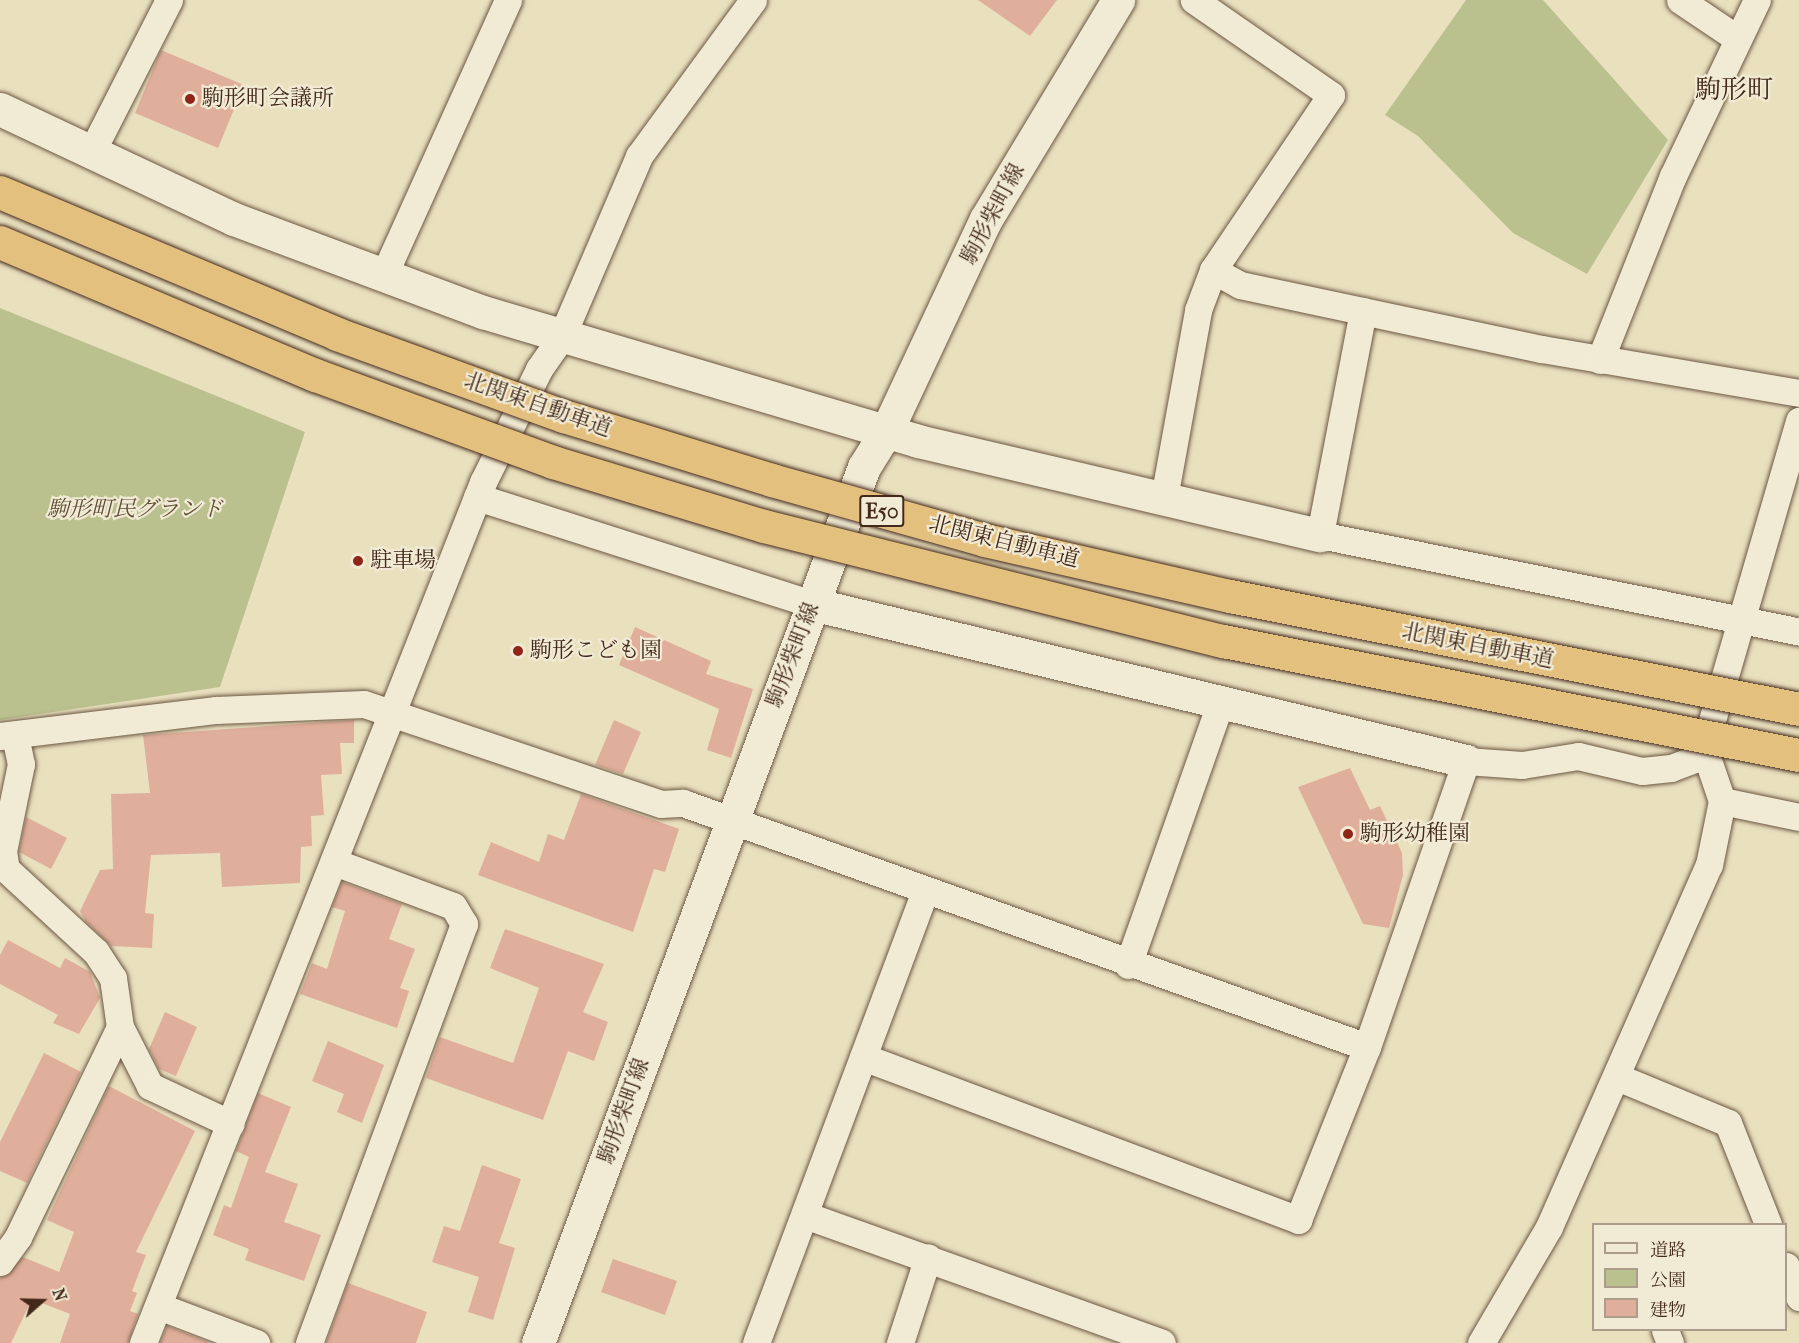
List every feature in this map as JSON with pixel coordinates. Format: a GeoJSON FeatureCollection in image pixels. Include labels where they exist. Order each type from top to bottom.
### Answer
{"type":"FeatureCollection","features":[{"type":"Feature","properties":{"kind":"highway","name":"北関東自動車道"},"geometry":{"type":"LineString","coordinates":[[0,192],[337,334],[564,416],[772,480],[985,540],[1230,596],[1799,709]]}},
{"type":"Feature","properties":{"kind":"highway","name":"北関東自動車道"},"geometry":{"type":"LineString","coordinates":[[0,242],[315,375],[553,462],[764,526],[1223,641],[1799,755]]}},
{"type":"Feature","properties":{"kind":"street"},"geometry":{"type":"LineString","coordinates":[[92,153],[169,0]]}},
{"type":"Feature","properties":{"kind":"street"},"geometry":{"type":"LineString","coordinates":[[383,277],[508,0]]}},
{"type":"Feature","properties":{"kind":"street"},"geometry":{"type":"LineString","coordinates":[[143,1343],[160,1307],[477,497],[539,369],[561,336],[639,156],[753,0]]}},
{"type":"Feature","properties":{"kind":"street","name":"駒形柴町線"},"geometry":{"type":"LineString","coordinates":[[538,1343],[864,467],[887,430],[986,219],[1118,0]]}},
{"type":"Feature","properties":{"kind":"street"},"geometry":{"type":"LineString","coordinates":[[1164,498],[1198,310],[1212,270],[1331,95],[1194,0]]}},
{"type":"Feature","properties":{"kind":"street"},"geometry":{"type":"LineString","coordinates":[[1680,0],[1735,37]]}},
{"type":"Feature","properties":{"kind":"street"},"geometry":{"type":"LineString","coordinates":[[1600,360],[1624,289],[1735,37],[1757,0]]}},
{"type":"Feature","properties":{"kind":"street"},"geometry":{"type":"LineString","coordinates":[[0,109],[234,219],[383,277],[561,336],[887,430],[1164,498],[1320,535],[1739,624],[1799,632]]}},
{"type":"Feature","properties":{"kind":"street"},"geometry":{"type":"LineString","coordinates":[[1212,270],[1240,285],[1363,311],[1600,360],[1799,393]]}},
{"type":"Feature","properties":{"kind":"street"},"geometry":{"type":"LineString","coordinates":[[1320,535],[1363,311]]}},
{"type":"Feature","properties":{"kind":"street"},"geometry":{"type":"LineString","coordinates":[[1481,1343],[1550,1227],[1709,865],[1722,801],[1703,756],[1799,421]]}},
{"type":"Feature","properties":{"kind":"street"},"geometry":{"type":"LineString","coordinates":[[477,497],[812,604],[1220,704],[1466,761],[1522,765],[1578,756],[1642,771],[1671,768],[1703,756]]}},
{"type":"Feature","properties":{"kind":"street"},"geometry":{"type":"LineString","coordinates":[[231,1124],[150,1086],[120,1027],[113,978],[96,952],[3,875],[3,851],[21,764],[8,736],[216,710],[338,703],[393,712],[730,822],[1128,965],[1367,1047]]}},
{"type":"Feature","properties":{"kind":"street"},"geometry":{"type":"LineString","coordinates":[[1128,965],[1220,704]]}},
{"type":"Feature","properties":{"kind":"street"},"geometry":{"type":"LineString","coordinates":[[863,1057],[1298,1220],[1367,1047],[1466,761]]}},
{"type":"Feature","properties":{"kind":"street"},"geometry":{"type":"LineString","coordinates":[[1722,801],[1799,817]]}},
{"type":"Feature","properties":{"kind":"street"},"geometry":{"type":"LineString","coordinates":[[309,1343],[464,924],[453,906],[334,862]]}},
{"type":"Feature","properties":{"kind":"street"},"geometry":{"type":"LineString","coordinates":[[756,1343],[925,892]]}},
{"type":"Feature","properties":{"kind":"street"},"geometry":{"type":"LineString","coordinates":[[0,1262],[18,1237],[120,1027]]}},
{"type":"Feature","properties":{"kind":"street"},"geometry":{"type":"LineString","coordinates":[[1617,1077],[1728,1123],[1767,1223]]}},
{"type":"Feature","properties":{"kind":"street"},"geometry":{"type":"LineString","coordinates":[[805,1215],[928,1257],[1162,1343]]}},
{"type":"Feature","properties":{"kind":"street"},"geometry":{"type":"LineString","coordinates":[[900,1343],[928,1257]]}},
{"type":"Feature","properties":{"kind":"street"},"geometry":{"type":"LineString","coordinates":[[1787,1270],[1799,1297]]}},
{"type":"Feature","properties":{"kind":"street"},"geometry":{"type":"LineString","coordinates":[[160,1307],[256,1343]]}},
{"type":"Feature","properties":{"kind":"green space"},"geometry":{"type":"Polygon","coordinates":[[[1466,0],[1543,0],[1668,140],[1587,274],[1513,233],[1418,136],[1385,115],[1466,0]]]}},
{"type":"Feature","properties":{"kind":"green space","name":"駒形町民グランド"},"geometry":{"type":"Polygon","coordinates":[[[0,308],[305,432],[220,687],[0,720],[0,308]]]}},
{"type":"Feature","properties":{"kind":"building"},"geometry":{"type":"Polygon","coordinates":[[[978,0],[1057,0],[1030,36],[978,0]]]}},
{"type":"Feature","properties":{"kind":"building","name":"駒形町会議所"},"geometry":{"type":"Polygon","coordinates":[[[161,50],[244,85],[218,148],[135,113],[161,50]]]}},
{"type":"Feature","properties":{"kind":"building"},"geometry":{"type":"Polygon","coordinates":[[[635,627],[711,661],[706,674],[753,689],[731,758],[707,750],[719,709],[619,665],[635,627]]]}},
{"type":"Feature","properties":{"kind":"building"},"geometry":{"type":"Polygon","coordinates":[[[354,720],[354,743],[340,743],[342,774],[321,775],[324,815],[311,816],[312,846],[301,847],[300,883],[222,887],[220,853],[151,855],[145,913],[154,914],[152,948],[111,946],[86,922],[80,911],[100,870],[113,869],[111,794],[150,793],[143,735],[354,720]]]}},
{"type":"Feature","properties":{"kind":"building"},"geometry":{"type":"Polygon","coordinates":[[[614,720],[641,732],[623,774],[595,765],[614,720]]]}},
{"type":"Feature","properties":{"kind":"building"},"geometry":{"type":"Polygon","coordinates":[[[1350,768],[1370,810],[1380,806],[1402,853],[1403,875],[1389,928],[1363,924],[1298,787],[1350,768]]]}},
{"type":"Feature","properties":{"kind":"building"},"geometry":{"type":"Polygon","coordinates":[[[581,794],[679,829],[665,872],[654,869],[633,932],[478,875],[491,842],[539,862],[548,834],[564,840],[581,794]]]}},
{"type":"Feature","properties":{"kind":"building"},"geometry":{"type":"Polygon","coordinates":[[[26,817],[67,838],[51,869],[19,852],[26,817]]]}},
{"type":"Feature","properties":{"kind":"building"},"geometry":{"type":"Polygon","coordinates":[[[342,882],[402,904],[389,939],[415,949],[400,988],[409,991],[397,1028],[300,994],[312,963],[327,969],[345,911],[332,907],[342,882]]]}},
{"type":"Feature","properties":{"kind":"building"},"geometry":{"type":"Polygon","coordinates":[[[505,929],[604,964],[583,1012],[608,1022],[594,1061],[568,1051],[543,1120],[426,1078],[440,1037],[513,1063],[539,988],[490,968],[505,929]]]}},
{"type":"Feature","properties":{"kind":"building"},"geometry":{"type":"Polygon","coordinates":[[[8,940],[60,968],[65,958],[90,972],[100,998],[79,1034],[53,1023],[58,1015],[0,984],[0,955],[8,940]]]}},
{"type":"Feature","properties":{"kind":"building"},"geometry":{"type":"Polygon","coordinates":[[[165,1012],[197,1027],[176,1076],[159,1069],[149,1049],[165,1012]]]}},
{"type":"Feature","properties":{"kind":"building"},"geometry":{"type":"Polygon","coordinates":[[[328,1041],[384,1065],[362,1123],[337,1112],[344,1094],[312,1081],[328,1041]]]}},
{"type":"Feature","properties":{"kind":"building"},"geometry":{"type":"Polygon","coordinates":[[[44,1053],[81,1072],[27,1183],[0,1171],[0,1142],[44,1053]]]}},
{"type":"Feature","properties":{"kind":"building"},"geometry":{"type":"Polygon","coordinates":[[[109,1086],[195,1131],[136,1252],[146,1255],[132,1291],[137,1293],[130,1311],[138,1314],[128,1343],[60,1343],[70,1314],[32,1299],[11,1343],[0,1343],[0,1277],[23,1257],[59,1272],[74,1232],[47,1220],[109,1086]]]}},
{"type":"Feature","properties":{"kind":"building"},"geometry":{"type":"Polygon","coordinates":[[[258,1093],[291,1107],[265,1172],[298,1184],[284,1222],[321,1235],[304,1281],[245,1260],[249,1249],[213,1235],[224,1205],[231,1208],[249,1157],[236,1151],[258,1093]]]}},
{"type":"Feature","properties":{"kind":"building"},"geometry":{"type":"Polygon","coordinates":[[[482,1165],[521,1179],[499,1243],[515,1248],[493,1320],[468,1312],[479,1277],[432,1262],[444,1226],[460,1231],[482,1165]]]}},
{"type":"Feature","properties":{"kind":"building"},"geometry":{"type":"Polygon","coordinates":[[[613,1259],[677,1281],[665,1315],[601,1292],[613,1259]]]}},
{"type":"Feature","properties":{"kind":"building"},"geometry":{"type":"Polygon","coordinates":[[[348,1283],[427,1312],[416,1343],[326,1343],[348,1283]]]}},
{"type":"Feature","properties":{"kind":"building"},"geometry":{"type":"Polygon","coordinates":[[[167,1326],[208,1342],[208,1343],[160,1343],[167,1326]]]}},
{"type":"Feature","properties":{"kind":"place","name":"駒形町会議所"},"geometry":{"type":"Point","coordinates":[190,99]}},
{"type":"Feature","properties":{"kind":"place","name":"駐車場"},"geometry":{"type":"Point","coordinates":[358,561]}},
{"type":"Feature","properties":{"kind":"place","name":"駒形こども園"},"geometry":{"type":"Point","coordinates":[518,651]}},
{"type":"Feature","properties":{"kind":"place","name":"駒形幼稚園"},"geometry":{"type":"Point","coordinates":[1348,834]}},
{"type":"Feature","properties":{"kind":"district","name":"駒形町"},"geometry":{"type":"Point","coordinates":[1734,90]}}]}
